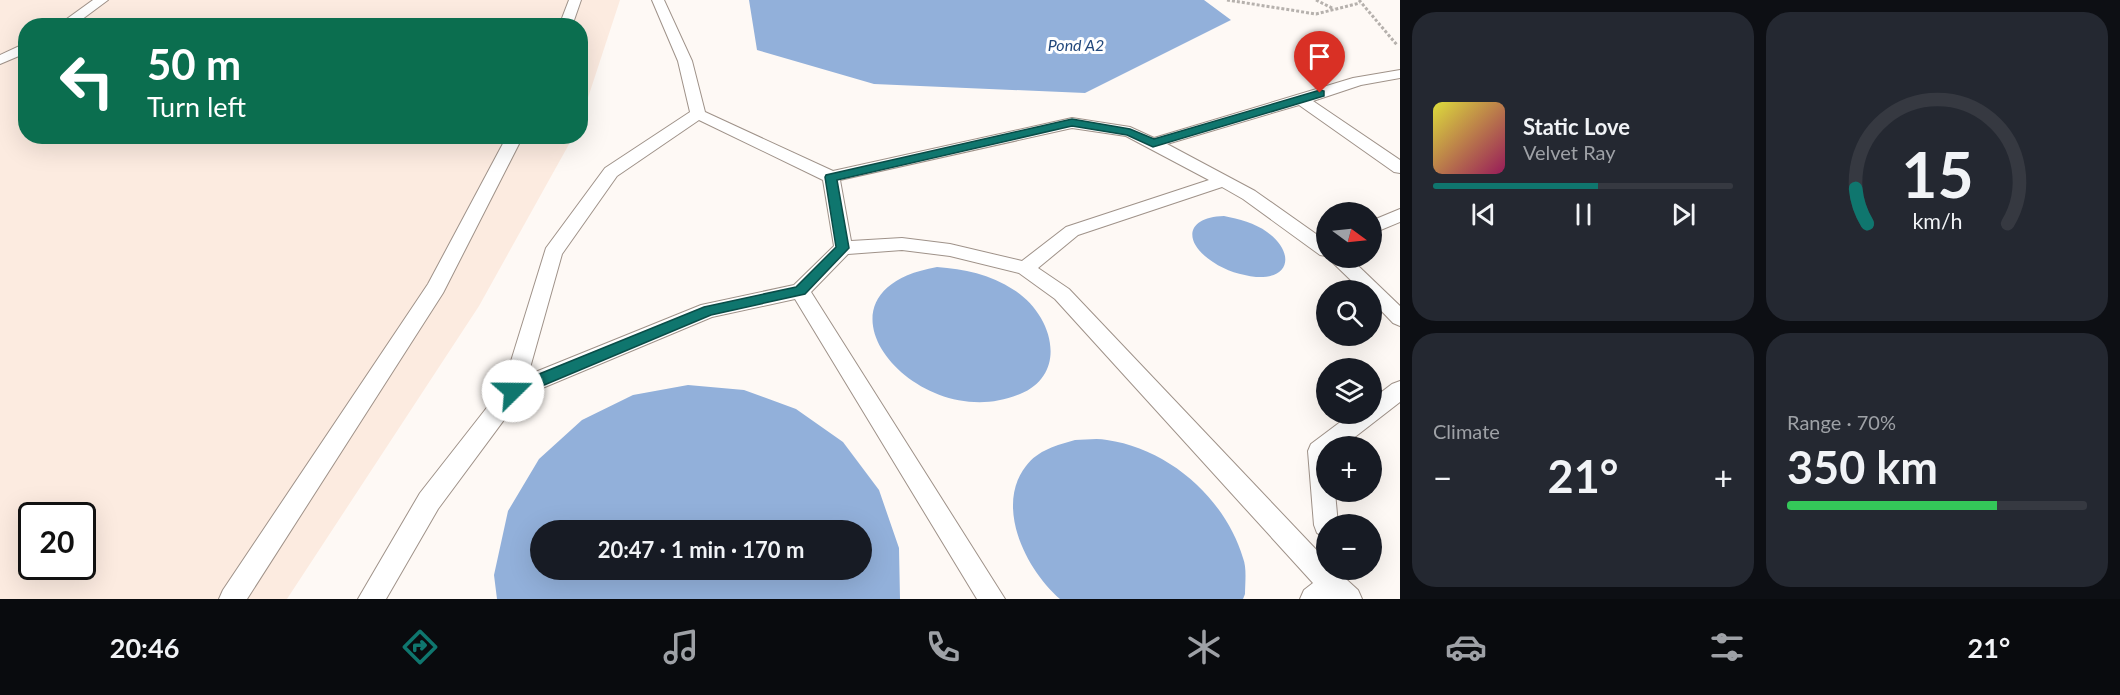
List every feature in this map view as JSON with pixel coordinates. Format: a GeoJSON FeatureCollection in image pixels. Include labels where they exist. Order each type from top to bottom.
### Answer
{"type":"FeatureCollection","features":[{"type":"Feature","properties":{"kind":"lane"},"geometry":{"type":"LineString","coordinates":[[75,18],[102,0]]}},
{"type":"Feature","properties":{"kind":"lane"},"geometry":{"type":"LineString","coordinates":[[568,18],[575,0]]}},
{"type":"Feature","properties":{"kind":"lane"},"geometry":{"type":"LineString","coordinates":[[658,0],[685,61],[698,114]]}},
{"type":"Feature","properties":{"kind":"lane"},"geometry":{"type":"LineString","coordinates":[[0,60],[18,51]]}},
{"type":"Feature","properties":{"kind":"lane"},"geometry":{"type":"LineString","coordinates":[[1153,143],[1359,81],[1400,74]]}},
{"type":"Feature","properties":{"kind":"lane"},"geometry":{"type":"LineString","coordinates":[[1301,100],[1400,168]]}},
{"type":"Feature","properties":{"kind":"lane"},"geometry":{"type":"LineString","coordinates":[[698,114],[831,177],[1072,123],[1130,132],[1249,195],[1316,242]]}},
{"type":"Feature","properties":{"kind":"lane"},"geometry":{"type":"LineString","coordinates":[[371,599],[429,501],[513,391],[553,253],[611,172],[698,114]]}},
{"type":"Feature","properties":{"kind":"lane"},"geometry":{"type":"LineString","coordinates":[[232,599],[436,288],[511,144]]}},
{"type":"Feature","properties":{"kind":"lane"},"geometry":{"type":"LineString","coordinates":[[831,177],[843,248]]}},
{"type":"Feature","properties":{"kind":"lane"},"geometry":{"type":"LineString","coordinates":[[1025,268],[1072,231],[1224,181]]}},
{"type":"Feature","properties":{"kind":"lane"},"geometry":{"type":"LineString","coordinates":[[1382,223],[1400,215]]}},
{"type":"Feature","properties":{"kind":"lane"},"geometry":{"type":"LineString","coordinates":[[513,391],[708,310],[800,291],[843,248],[902,244],[950,250],[1025,268],[1062,294],[1331,588]]}},
{"type":"Feature","properties":{"kind":"lane"},"geometry":{"type":"LineString","coordinates":[[1351,268],[1400,318]]}},
{"type":"Feature","properties":{"kind":"lane"},"geometry":{"type":"LineString","coordinates":[[800,291],[992,599]]}},
{"type":"Feature","properties":{"kind":"lane"},"geometry":{"type":"LineString","coordinates":[[1382,404],[1400,390]]}},
{"type":"Feature","properties":{"kind":"lane"},"geometry":{"type":"LineString","coordinates":[[1325,514],[1319,451],[1355,424]]}},
{"type":"Feature","properties":{"kind":"path"},"geometry":{"type":"LineString","coordinates":[[1227,0],[1316,14],[1360,2],[1400,49]]}},
{"type":"Feature","properties":{"kind":"path"},"geometry":{"type":"LineString","coordinates":[[1316,0],[1335,9]]}},
{"type":"Feature","properties":{"kind":"shaded area"},"geometry":{"type":"Polygon","coordinates":[[[0,0],[620,0],[588,98],[588,18],[18,18],[18,144],[569,144],[479,306],[287,599],[0,599],[0,0]]]}},
{"type":"Feature","properties":{"kind":"water","name":"Pond A2"},"geometry":{"type":"Polygon","coordinates":[[[749,0],[1204,0],[1231,20],[1085,93],[874,84],[757,50],[749,0]]]}},
{"type":"Feature","properties":{"kind":"water"},"geometry":{"type":"Polygon","coordinates":[[[1224,216],[1257,226],[1276,239],[1285,255],[1283,268],[1268,276],[1250,276],[1223,268],[1203,254],[1196,247],[1193,239],[1196,226],[1211,217],[1224,216]]]}},
{"type":"Feature","properties":{"kind":"water"},"geometry":{"type":"Polygon","coordinates":[[[937,267],[967,271],[1005,284],[1027,300],[1038,313],[1046,328],[1050,343],[1050,358],[1046,372],[1036,384],[1020,394],[981,402],[944,396],[911,380],[887,356],[874,330],[876,304],[896,281],[937,267]]]}},
{"type":"Feature","properties":{"kind":"water"},"geometry":{"type":"Polygon","coordinates":[[[688,385],[744,390],[796,409],[843,442],[879,490],[899,548],[900,599],[497,599],[494,575],[508,511],[539,459],[582,420],[633,395],[688,385]]]}},
{"type":"Feature","properties":{"kind":"water"},"geometry":{"type":"Polygon","coordinates":[[[1103,439],[1130,445],[1173,465],[1192,480],[1223,516],[1235,536],[1245,566],[1243,599],[1060,599],[1036,572],[1026,555],[1014,519],[1013,500],[1017,482],[1031,460],[1048,449],[1075,440],[1103,439]]]}},
{"type":"Feature","properties":{"kind":"route"},"geometry":{"type":"LineString","coordinates":[[513,391],[708,310],[800,291],[843,248],[831,177],[1072,123],[1130,132],[1153,143],[1320,93]]}}]}
